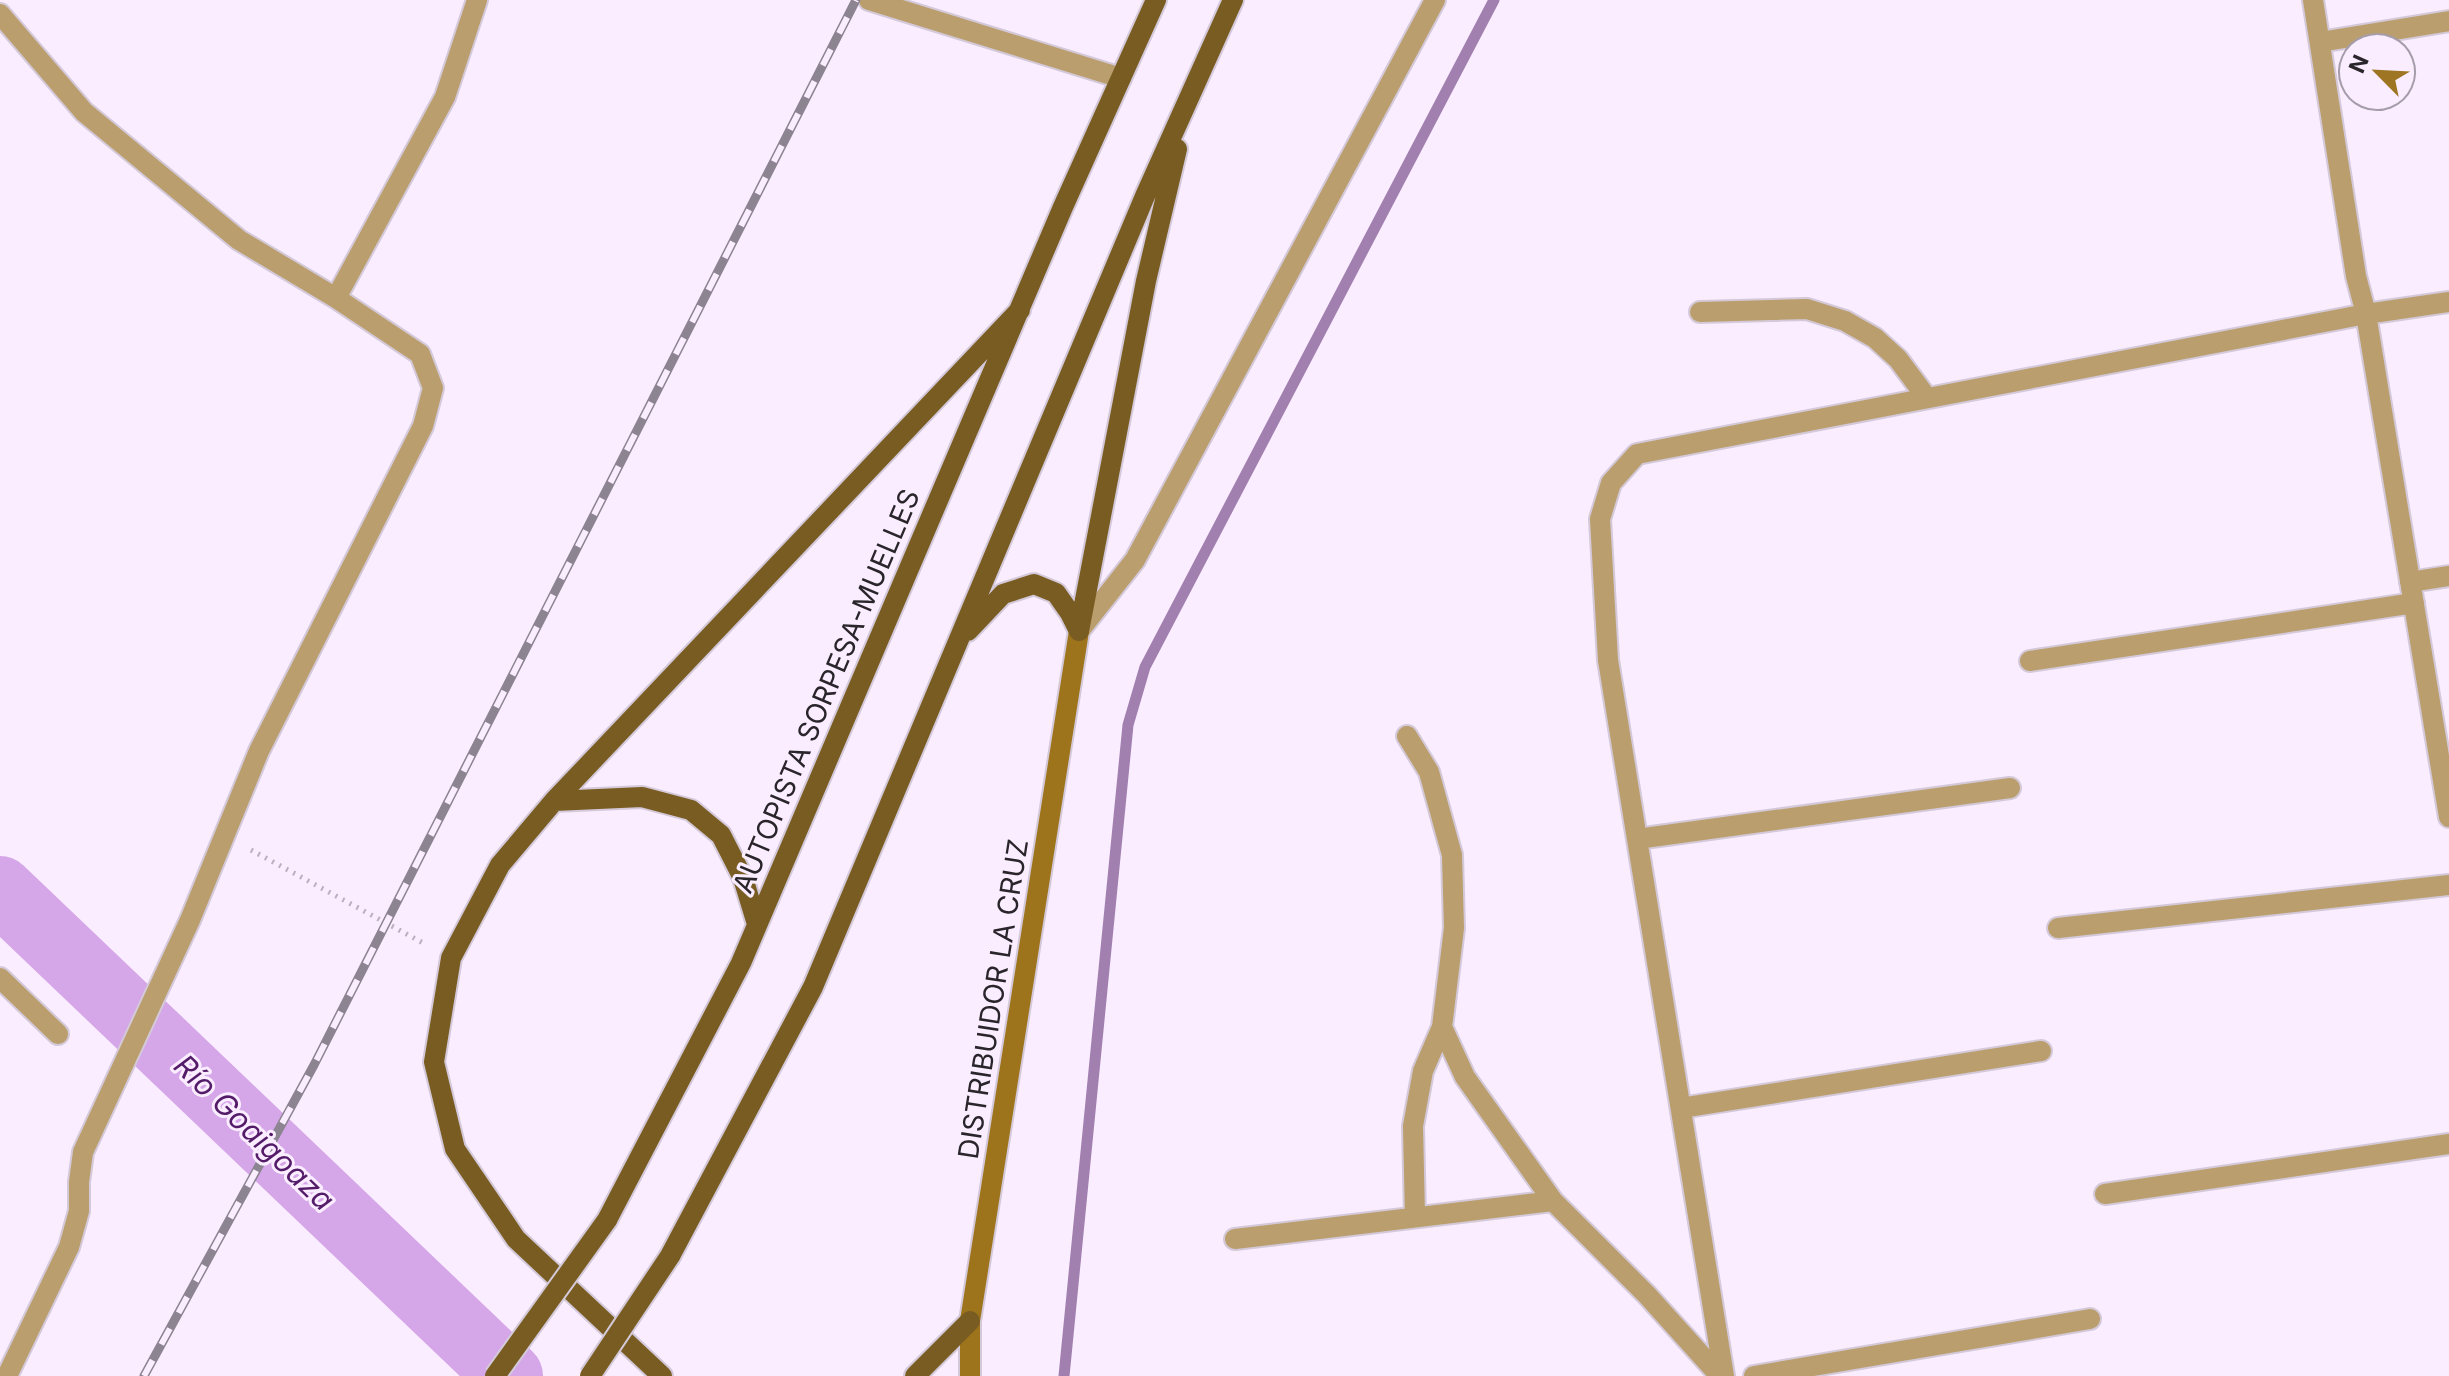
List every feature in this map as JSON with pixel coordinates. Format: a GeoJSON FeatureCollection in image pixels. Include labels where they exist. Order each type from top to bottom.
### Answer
{"type":"FeatureCollection","features":[{"type":"Feature","properties":{"kind":"main road","name":"AUTOPISTA SORPESA-MUELLES"},"geometry":{"type":"LineString","coordinates":[[495,1376],[607,1220],[741,963],[1156,0]]}},
{"type":"Feature","properties":{"kind":"main road"},"geometry":{"type":"LineString","coordinates":[[590,1376],[670,1256],[813,987],[1145,196],[1233,0]]}},
{"type":"Feature","properties":{"kind":"main road"},"geometry":{"type":"LineString","coordinates":[[1079,631],[1146,281],[1187,102]]}},
{"type":"Feature","properties":{"kind":"main road"},"geometry":{"type":"LineString","coordinates":[[662,1376],[516,1239],[455,1149],[434,1062],[451,958],[500,865],[554,801],[1020,310]]}},
{"type":"Feature","properties":{"kind":"main road"},"geometry":{"type":"LineString","coordinates":[[958,642],[1003,594],[1034,584],[1056,593],[1079,631]]}},
{"type":"Feature","properties":{"kind":"main road","name":"DISTRIBUIDOR LA CRUZ"},"geometry":{"type":"LineString","coordinates":[[970,1376],[970,1321],[1079,631]]}},
{"type":"Feature","properties":{"kind":"main road"},"geometry":{"type":"LineString","coordinates":[[554,801],[642,797],[691,810],[721,835],[743,878],[757,924]]}},
{"type":"Feature","properties":{"kind":"main road"},"geometry":{"type":"LineString","coordinates":[[915,1376],[970,1321]]}},
{"type":"Feature","properties":{"kind":"street"},"geometry":{"type":"LineString","coordinates":[[336,298],[445,97],[477,0]]}},
{"type":"Feature","properties":{"kind":"street"},"geometry":{"type":"LineString","coordinates":[[869,0],[1121,78]]}},
{"type":"Feature","properties":{"kind":"street"},"geometry":{"type":"LineString","coordinates":[[1079,631],[1135,560],[1435,0]]}},
{"type":"Feature","properties":{"kind":"street"},"geometry":{"type":"LineString","coordinates":[[2295,0],[2314,5],[2356,276],[2366,314],[2449,817]]}},
{"type":"Feature","properties":{"kind":"street"},"geometry":{"type":"LineString","coordinates":[[0,14],[84,112],[239,240],[336,298],[420,354],[433,388],[423,426],[259,751],[190,920],[83,1152],[79,1211],[69,1247],[7,1376]]}},
{"type":"Feature","properties":{"kind":"street"},"geometry":{"type":"LineString","coordinates":[[2320,42],[2449,21]]}},
{"type":"Feature","properties":{"kind":"street"},"geometry":{"type":"LineString","coordinates":[[1722,1376],[1608,660],[1600,519],[1611,483],[1637,454],[2366,314],[2449,302]]}},
{"type":"Feature","properties":{"kind":"street"},"geometry":{"type":"LineString","coordinates":[[1700,312],[1807,309],[1845,321],[1875,338],[1898,359],[1927,398]]}},
{"type":"Feature","properties":{"kind":"street"},"geometry":{"type":"LineString","coordinates":[[2410,582],[2449,576]]}},
{"type":"Feature","properties":{"kind":"street"},"geometry":{"type":"LineString","coordinates":[[2030,661],[2414,603]]}},
{"type":"Feature","properties":{"kind":"street"},"geometry":{"type":"LineString","coordinates":[[1407,736],[1429,772],[1452,855],[1454,928],[1442,1027],[1423,1071],[1413,1126],[1415,1217]]}},
{"type":"Feature","properties":{"kind":"street"},"geometry":{"type":"LineString","coordinates":[[1637,839],[2010,788]]}},
{"type":"Feature","properties":{"kind":"street"},"geometry":{"type":"LineString","coordinates":[[2058,928],[2449,885]]}},
{"type":"Feature","properties":{"kind":"street"},"geometry":{"type":"LineString","coordinates":[[0,978],[58,1034]]}},
{"type":"Feature","properties":{"kind":"street"},"geometry":{"type":"LineString","coordinates":[[1442,1027],[1465,1077],[1553,1201],[1722,1376]]}},
{"type":"Feature","properties":{"kind":"street"},"geometry":{"type":"LineString","coordinates":[[1681,1108],[2041,1051]]}},
{"type":"Feature","properties":{"kind":"street"},"geometry":{"type":"LineString","coordinates":[[2105,1194],[2449,1144]]}},
{"type":"Feature","properties":{"kind":"street"},"geometry":{"type":"LineString","coordinates":[[1235,1239],[1553,1201]]}},
{"type":"Feature","properties":{"kind":"street"},"geometry":{"type":"LineString","coordinates":[[1754,1376],[2090,1319]]}},
{"type":"Feature","properties":{"kind":"path"},"geometry":{"type":"LineString","coordinates":[[226,836],[451,958]]}},
{"type":"Feature","properties":{"kind":"waterway"},"geometry":{"type":"LineString","coordinates":[[1064,1376],[1128,725],[1145,667],[1494,0]]}},
{"type":"Feature","properties":{"kind":"waterway","name":"Río Goaigoaza"},"geometry":{"type":"LineString","coordinates":[[0,890],[509,1376]]}},
{"type":"Feature","properties":{"kind":"railway"},"geometry":{"type":"LineString","coordinates":[[144,1376],[314,1065],[856,0]]}}]}
